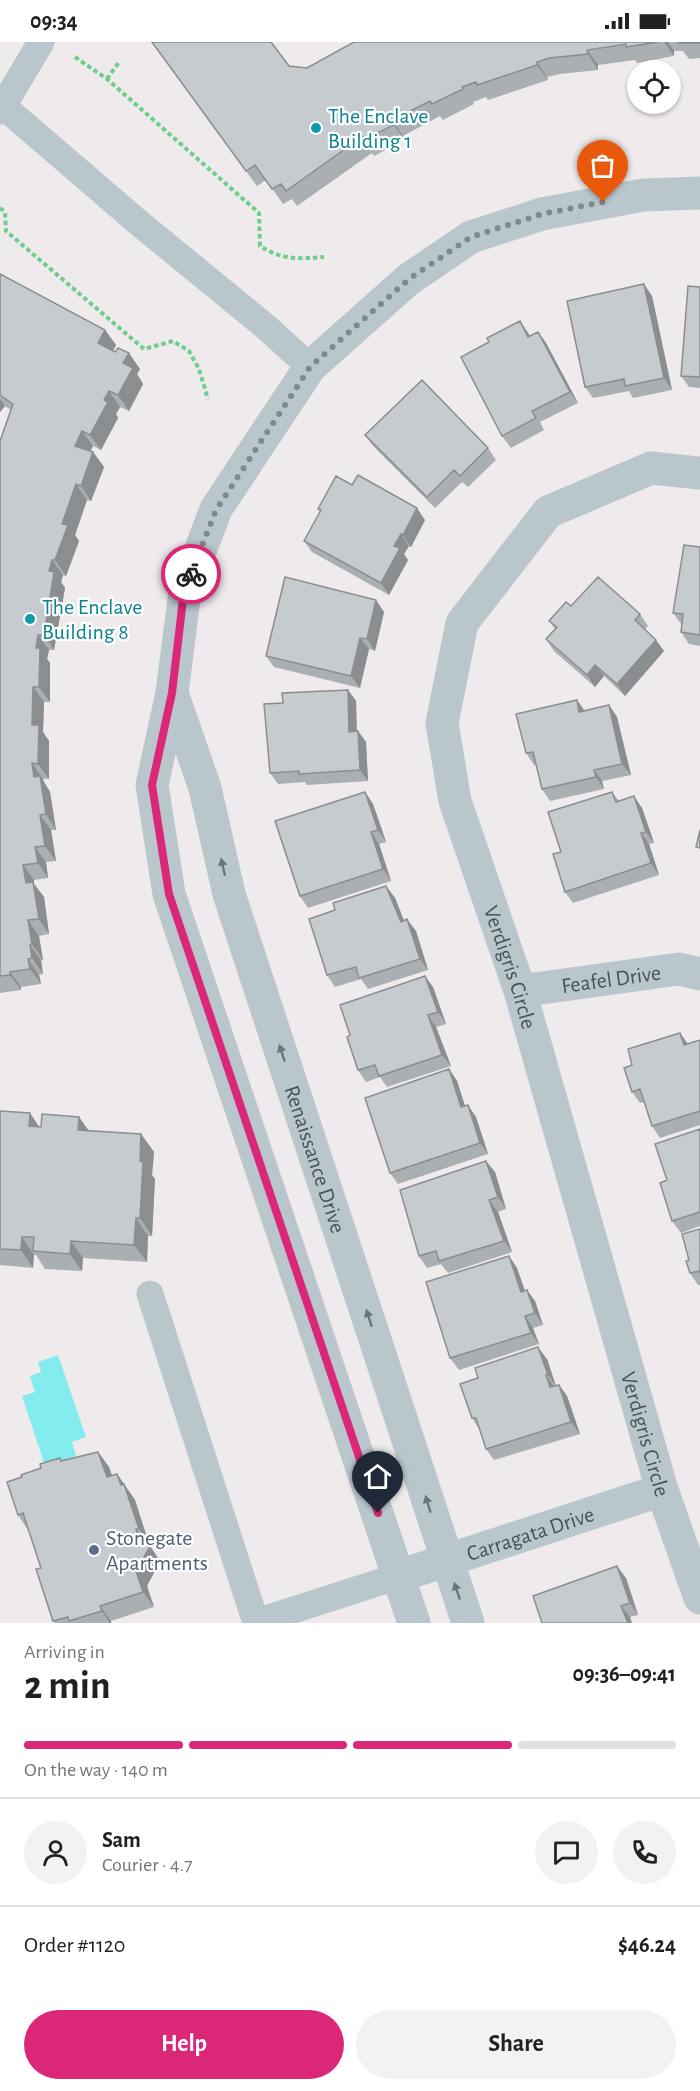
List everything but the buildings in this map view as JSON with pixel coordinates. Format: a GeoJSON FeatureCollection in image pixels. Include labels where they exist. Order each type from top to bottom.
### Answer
{"type":"FeatureCollection","features":[{"type":"Feature","properties":{"kind":"street","name":"Renaissance Drive"},"geometry":{"type":"LineString","coordinates":[[414,1623],[169,894],[152,785],[172,693],[184,591],[216,510],[310,367],[409,279],[471,237],[542,214],[643,195],[700,193]]}},
{"type":"Feature","properties":{"kind":"street","name":"Verdigris Circle"},"geometry":{"type":"LineString","coordinates":[[700,473],[651,468],[548,512],[462,623],[442,723],[455,801],[520,991],[662,1490],[700,1598]]}},
{"type":"Feature","properties":{"kind":"street","name":"Renaissance Drive"},"geometry":{"type":"LineString","coordinates":[[172,693],[205,788],[229,894],[468,1623]]}},
{"type":"Feature","properties":{"kind":"street","name":"Feafel Drive"},"geometry":{"type":"LineString","coordinates":[[520,991],[679,969],[700,974]]}},
{"type":"Feature","properties":{"kind":"street","name":"Carragata Drive"},"geometry":{"type":"LineString","coordinates":[[399,1576],[662,1490]]}},
{"type":"Feature","properties":{"kind":"lane"},"geometry":{"type":"LineString","coordinates":[[40,42],[2,109],[266,327],[310,367]]}},
{"type":"Feature","properties":{"kind":"lane"},"geometry":{"type":"LineString","coordinates":[[150,1294],[256,1623],[399,1576]]}},
{"type":"Feature","properties":{"kind":"path"},"geometry":{"type":"LineString","coordinates":[[72,54],[107,79],[259,213],[260,246],[274,255],[299,259],[324,257]]}},
{"type":"Feature","properties":{"kind":"path"},"geometry":{"type":"LineString","coordinates":[[107,79],[119,62]]}},
{"type":"Feature","properties":{"kind":"path"},"geometry":{"type":"LineString","coordinates":[[0,207],[5,212],[6,231],[144,349],[173,341],[189,351],[199,369],[208,399]]}},
{"type":"Feature","properties":{"kind":"water"},"geometry":{"type":"Polygon","coordinates":[[[58,1355],[86,1437],[72,1442],[76,1456],[45,1466],[22,1396],[35,1392],[30,1376],[41,1372],[38,1362],[58,1355]]]}},
{"type":"Feature","properties":{"kind":"way so far"},"geometry":{"type":"LineString","coordinates":[[191,574],[216,510],[310,367],[409,279],[471,237],[542,214],[603,202]]}},
{"type":"Feature","properties":{"kind":"place","name":"The Enclave Building 1"},"geometry":{"type":"Point","coordinates":[316,128]}},
{"type":"Feature","properties":{"kind":"place","name":"The Enclave Building 8"},"geometry":{"type":"Point","coordinates":[30,619]}},
{"type":"Feature","properties":{"kind":"place","name":"Stonegate Apartments"},"geometry":{"type":"Point","coordinates":[94,1550]}},
{"type":"Feature","properties":{"kind":"route"},"geometry":{"type":"LineString","coordinates":[[191,574],[184,591],[172,693],[152,785],[169,894],[378,1513]]}}]}
